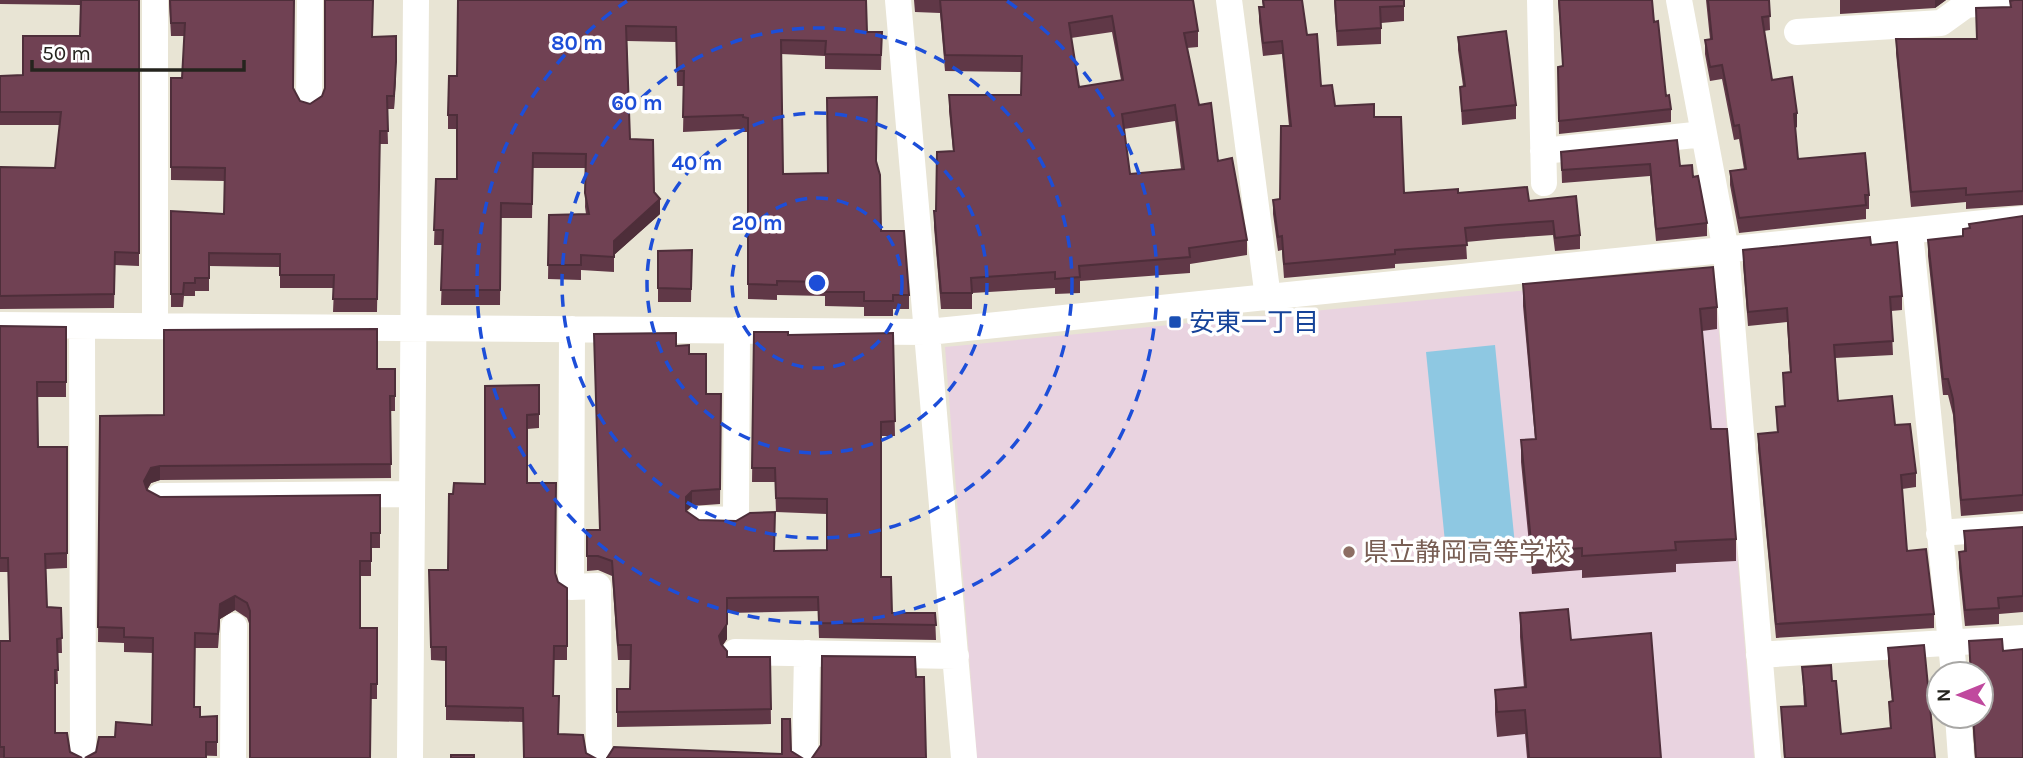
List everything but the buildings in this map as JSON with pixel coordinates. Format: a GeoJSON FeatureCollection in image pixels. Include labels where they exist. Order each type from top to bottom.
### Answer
{"type":"FeatureCollection","features":[{"type":"Feature","properties":{"kind":"street"},"geometry":{"type":"LineString","coordinates":[[155,326],[156,0]]}},
{"type":"Feature","properties":{"kind":"street"},"geometry":{"type":"LineString","coordinates":[[309,101],[310,0]]}},
{"type":"Feature","properties":{"kind":"street"},"geometry":{"type":"LineString","coordinates":[[410,758],[411,328],[416,0]]}},
{"type":"Feature","properties":{"kind":"street"},"geometry":{"type":"LineString","coordinates":[[898,0],[964,758]]}},
{"type":"Feature","properties":{"kind":"street"},"geometry":{"type":"LineString","coordinates":[[1229,0],[1268,298]]}},
{"type":"Feature","properties":{"kind":"street"},"geometry":{"type":"LineString","coordinates":[[1540,0],[1544,183]]}},
{"type":"Feature","properties":{"kind":"street"},"geometry":{"type":"LineString","coordinates":[[1679,0],[1726,251],[1768,758]]}},
{"type":"Feature","properties":{"kind":"street"},"geometry":{"type":"LineString","coordinates":[[1797,32],[1941,23],[1966,5],[2007,0]]}},
{"type":"Feature","properties":{"kind":"street"},"geometry":{"type":"LineString","coordinates":[[1543,151],[1704,134]]}},
{"type":"Feature","properties":{"kind":"street"},"geometry":{"type":"LineString","coordinates":[[0,325],[928,332],[2023,219]]}},
{"type":"Feature","properties":{"kind":"street"},"geometry":{"type":"LineString","coordinates":[[1910,232],[1953,660]]}},
{"type":"Feature","properties":{"kind":"street"},"geometry":{"type":"LineString","coordinates":[[82,326],[83,758]]}},
{"type":"Feature","properties":{"kind":"street"},"geometry":{"type":"LineString","coordinates":[[572,329],[572,587],[598,586],[599,758]]}},
{"type":"Feature","properties":{"kind":"street"},"geometry":{"type":"LineString","coordinates":[[700,519],[736,520],[737,330]]}},
{"type":"Feature","properties":{"kind":"street"},"geometry":{"type":"LineString","coordinates":[[160,496],[411,494]]}},
{"type":"Feature","properties":{"kind":"street"},"geometry":{"type":"LineString","coordinates":[[1939,533],[2023,527]]}},
{"type":"Feature","properties":{"kind":"street"},"geometry":{"type":"LineString","coordinates":[[233,758],[234,626]]}},
{"type":"Feature","properties":{"kind":"street"},"geometry":{"type":"LineString","coordinates":[[1759,655],[2023,638]]}},
{"type":"Feature","properties":{"kind":"street"},"geometry":{"type":"LineString","coordinates":[[735,652],[956,656]]}},
{"type":"Feature","properties":{"kind":"street"},"geometry":{"type":"LineString","coordinates":[[805,758],[807,653]]}},
{"type":"Feature","properties":{"kind":"street"},"geometry":{"type":"LineString","coordinates":[[1959,730],[1961,758]]}},
{"type":"Feature","properties":{"kind":"shaded area","name":"県立静岡高等学校"},"geometry":{"type":"Polygon","coordinates":[[[1714,272],[1754,758],[977,758],[945,347],[1714,272]]]}},
{"type":"Feature","properties":{"kind":"water"},"geometry":{"type":"Polygon","coordinates":[[[1495,345],[1516,555],[1447,562],[1426,352],[1495,345]]]}},
{"type":"Feature","properties":{"kind":"place","name":"安東一丁目"},"geometry":{"type":"Point","coordinates":[1175,322]}},
{"type":"Feature","properties":{"kind":"place","name":"県立静岡高等学校"},"geometry":{"type":"Point","coordinates":[1349,552]}}]}
